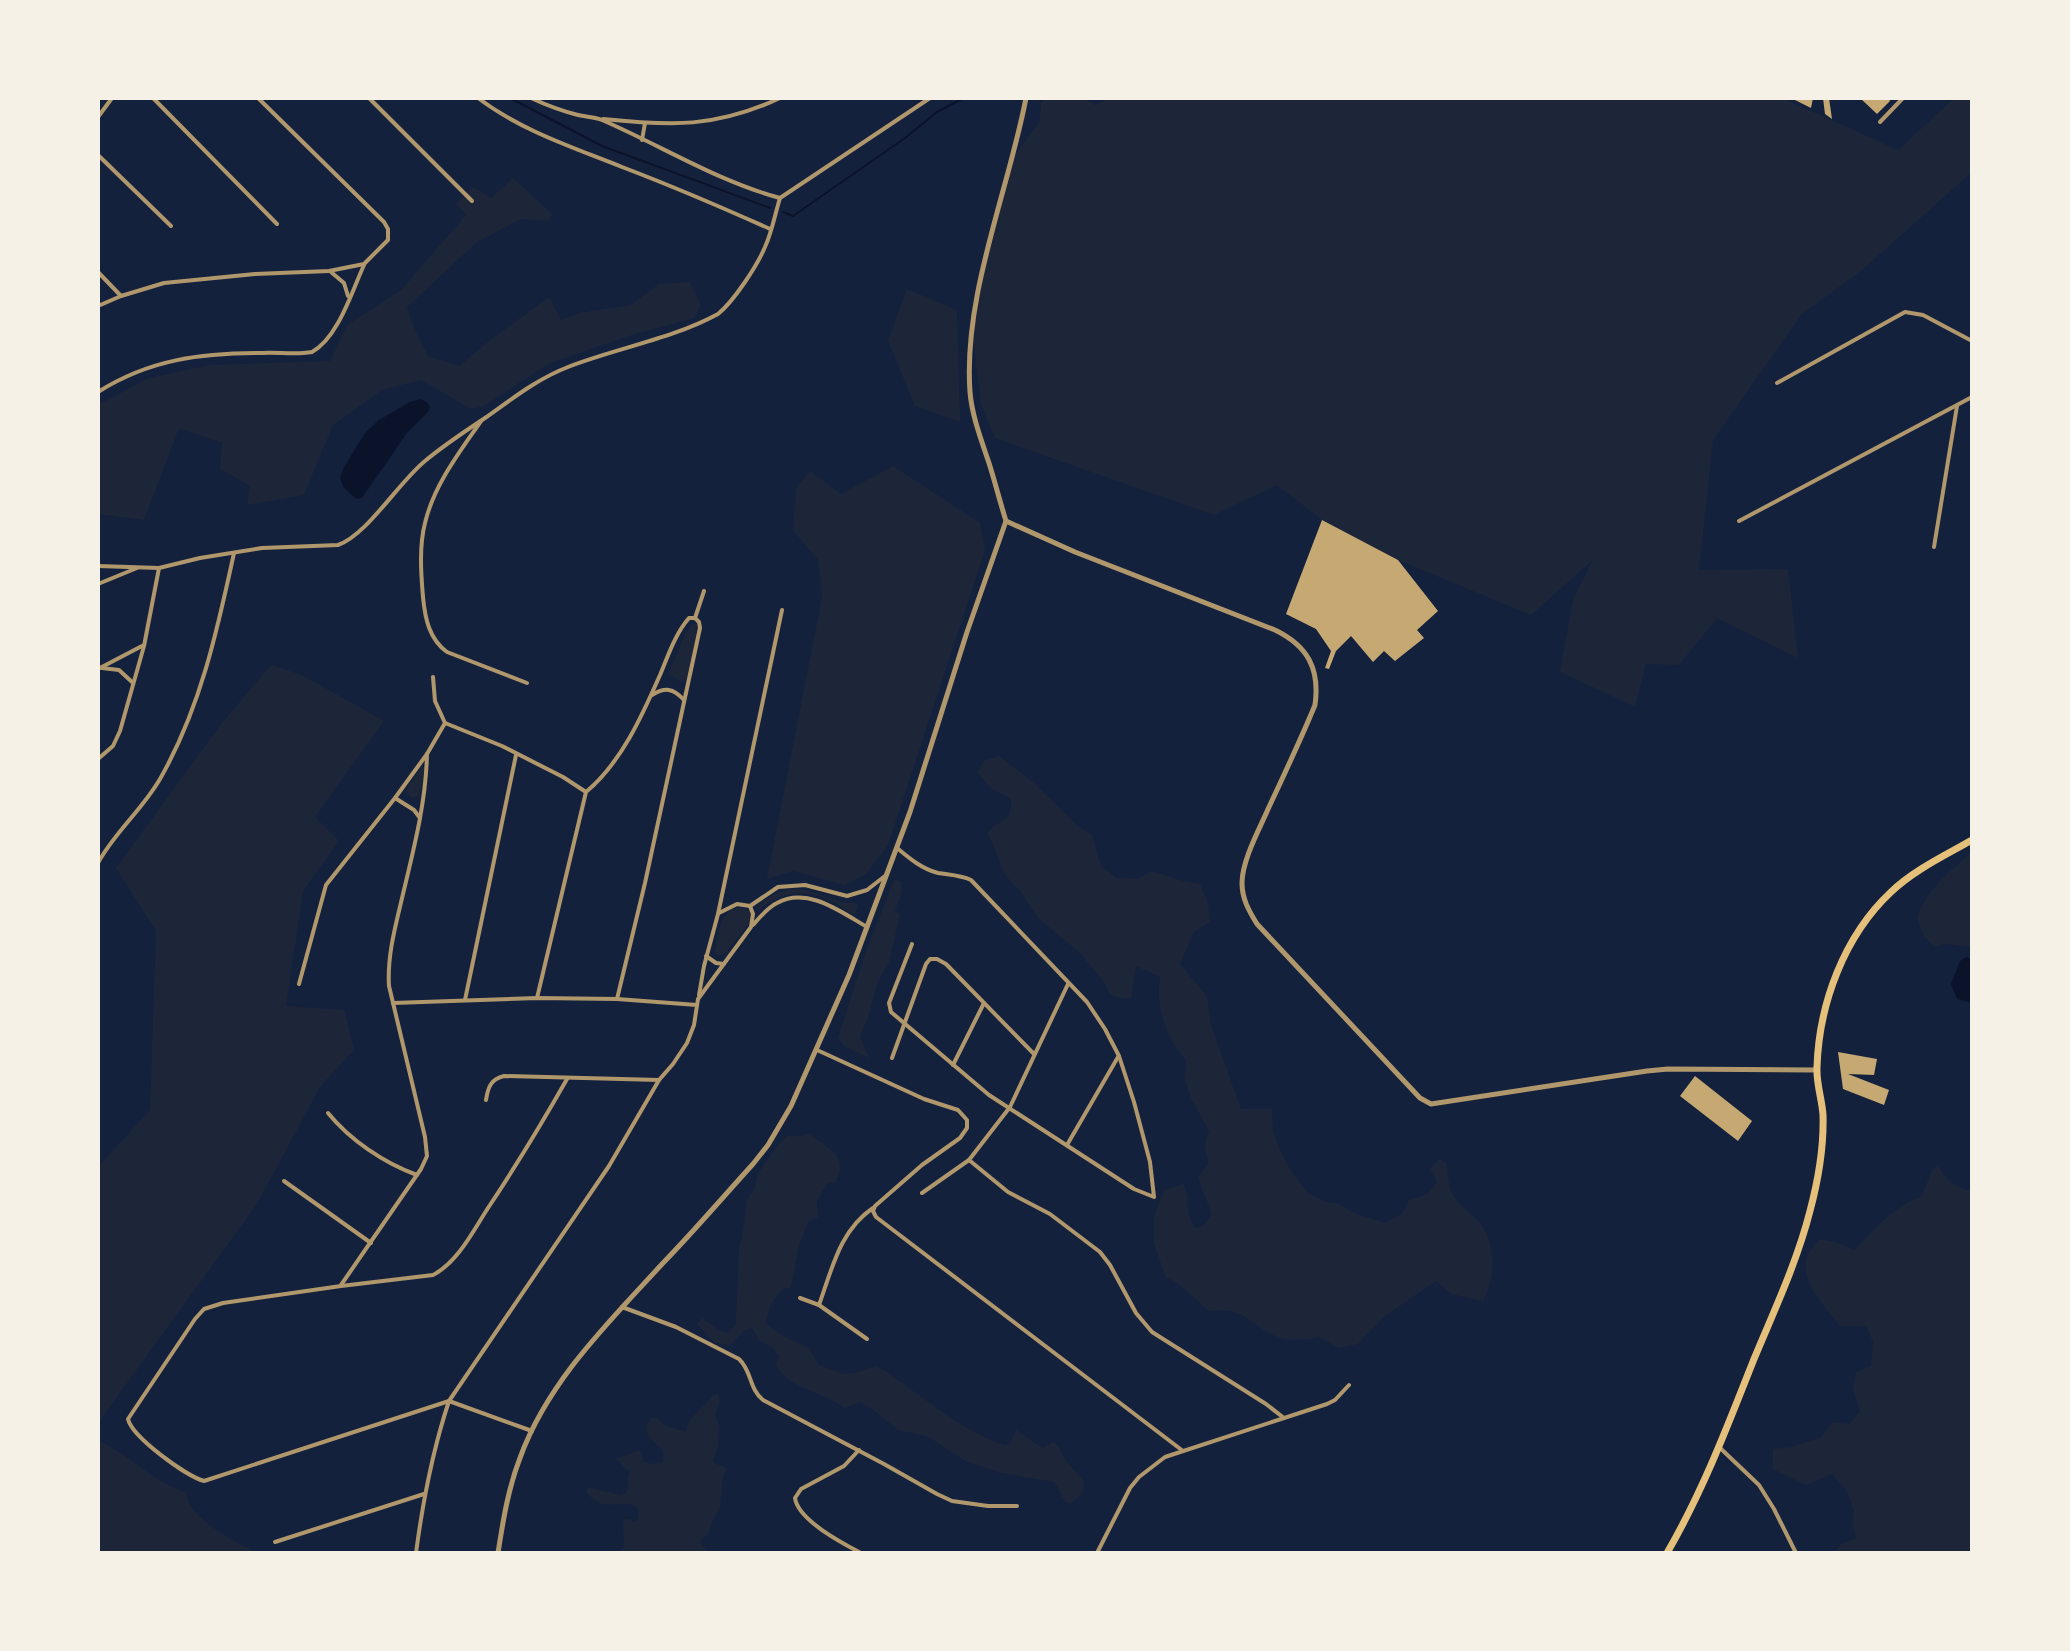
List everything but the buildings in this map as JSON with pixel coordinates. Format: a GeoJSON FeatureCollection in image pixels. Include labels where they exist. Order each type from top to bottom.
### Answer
{"type":"FeatureCollection","features":[{"type":"Feature","properties":{"kind":"main road"},"geometry":{"type":"LineString","coordinates":[[1667,1553],[1690,1512],[1719,1447],[1792,1267],[1812,1206],[1822,1144],[1823,1114],[1816,1070],[1820,1036],[1830,993],[1844,956],[1870,914],[1892,891],[1917,871],[1972,840]]}},
{"type":"Feature","properties":{"kind":"street"},"geometry":{"type":"LineString","coordinates":[[98,117],[112,98]]}},
{"type":"Feature","properties":{"kind":"street"},"geometry":{"type":"LineString","coordinates":[[153,98],[277,224]]}},
{"type":"Feature","properties":{"kind":"street"},"geometry":{"type":"LineString","coordinates":[[98,392],[132,373],[180,358],[312,352],[322,346],[333,332],[364,264],[388,240],[384,222],[258,98]]}},
{"type":"Feature","properties":{"kind":"street"},"geometry":{"type":"LineString","coordinates":[[369,98],[472,201]]}},
{"type":"Feature","properties":{"kind":"street"},"geometry":{"type":"LineString","coordinates":[[478,98],[538,135],[691,194],[770,229]]}},
{"type":"Feature","properties":{"kind":"street"},"geometry":{"type":"LineString","coordinates":[[531,98],[563,111],[599,119],[672,124],[732,117],[780,98]]}},
{"type":"Feature","properties":{"kind":"street"},"geometry":{"type":"LineString","coordinates":[[98,566],[159,568],[262,548],[347,542],[407,476],[452,439],[523,390],[551,374],[692,325],[726,308],[766,246],[780,198],[930,98]]}},
{"type":"Feature","properties":{"kind":"street"},"geometry":{"type":"LineString","coordinates":[[498,1553],[520,1458],[551,1396],[567,1372],[622,1307],[768,1145],[791,1106],[817,1050],[897,848],[1006,521],[972,410],[969,366],[985,263],[1026,98]]}},
{"type":"Feature","properties":{"kind":"street"},"geometry":{"type":"LineString","coordinates":[[1880,122],[1903,98]]}},
{"type":"Feature","properties":{"kind":"street"},"geometry":{"type":"LineString","coordinates":[[599,119],[737,185],[780,198]]}},
{"type":"Feature","properties":{"kind":"street"},"geometry":{"type":"LineString","coordinates":[[642,140],[645,123]]}},
{"type":"Feature","properties":{"kind":"street"},"geometry":{"type":"LineString","coordinates":[[98,155],[171,226]]}},
{"type":"Feature","properties":{"kind":"street"},"geometry":{"type":"LineString","coordinates":[[98,306],[164,283],[329,271],[364,264]]}},
{"type":"Feature","properties":{"kind":"street"},"geometry":{"type":"LineString","coordinates":[[329,271],[344,283],[349,297]]}},
{"type":"Feature","properties":{"kind":"street"},"geometry":{"type":"LineString","coordinates":[[98,272],[121,296]]}},
{"type":"Feature","properties":{"kind":"street"},"geometry":{"type":"LineString","coordinates":[[1777,383],[1905,312],[1923,315],[1972,341]]}},
{"type":"Feature","properties":{"kind":"street"},"geometry":{"type":"LineString","coordinates":[[1739,521],[1972,397]]}},
{"type":"Feature","properties":{"kind":"street"},"geometry":{"type":"LineString","coordinates":[[1934,547],[1957,406]]}},
{"type":"Feature","properties":{"kind":"street"},"geometry":{"type":"LineString","coordinates":[[482,419],[442,480],[424,526],[424,606],[437,644],[447,652],[527,683]]}},
{"type":"Feature","properties":{"kind":"street"},"geometry":{"type":"LineString","coordinates":[[1006,521],[1075,552],[1275,630],[1290,638],[1307,655],[1317,689],[1315,705],[1257,835],[1244,870],[1244,896],[1257,924],[1420,1098],[1431,1104],[1441,1104],[1668,1069],[1816,1070]]}},
{"type":"Feature","properties":{"kind":"street"},"geometry":{"type":"LineString","coordinates":[[98,863],[151,794],[187,726],[221,614],[234,553]]}},
{"type":"Feature","properties":{"kind":"street"},"geometry":{"type":"LineString","coordinates":[[98,584],[138,568]]}},
{"type":"Feature","properties":{"kind":"street"},"geometry":{"type":"LineString","coordinates":[[98,759],[113,746],[120,731],[144,646],[159,568]]}},
{"type":"Feature","properties":{"kind":"street"},"geometry":{"type":"LineString","coordinates":[[537,998],[586,792],[601,780],[616,759],[651,696],[684,624],[694,618],[704,591]]}},
{"type":"Feature","properties":{"kind":"street"},"geometry":{"type":"LineString","coordinates":[[416,1553],[424,1494],[449,1401],[609,1166],[659,1080],[687,1043],[694,1025],[706,956],[718,914],[782,610]]}},
{"type":"Feature","properties":{"kind":"street"},"geometry":{"type":"LineString","coordinates":[[617,999],[700,628],[694,618]]}},
{"type":"Feature","properties":{"kind":"street"},"geometry":{"type":"LineString","coordinates":[[99,668],[144,646]]}},
{"type":"Feature","properties":{"kind":"street"},"geometry":{"type":"LineString","coordinates":[[99,668],[119,670],[133,683]]}},
{"type":"Feature","properties":{"kind":"street"},"geometry":{"type":"LineString","coordinates":[[433,677],[435,701],[445,723],[493,742],[586,792]]}},
{"type":"Feature","properties":{"kind":"street"},"geometry":{"type":"LineString","coordinates":[[651,696],[659,690],[668,689],[684,700]]}},
{"type":"Feature","properties":{"kind":"street"},"geometry":{"type":"LineString","coordinates":[[299,984],[326,885],[395,798],[445,723]]}},
{"type":"Feature","properties":{"kind":"street"},"geometry":{"type":"LineString","coordinates":[[341,1286],[417,1175],[425,1162],[427,1150],[388,976],[421,820],[427,754]]}},
{"type":"Feature","properties":{"kind":"street"},"geometry":{"type":"LineString","coordinates":[[465,1000],[516,755]]}},
{"type":"Feature","properties":{"kind":"street"},"geometry":{"type":"LineString","coordinates":[[395,798],[414,810],[421,820]]}},
{"type":"Feature","properties":{"kind":"street"},"geometry":{"type":"LineString","coordinates":[[897,848],[913,861],[935,872],[960,875],[971,880],[1087,1002],[1119,1056],[1150,1162],[1154,1197],[1134,1189],[989,1095],[891,1012],[889,1003],[912,944]]}},
{"type":"Feature","properties":{"kind":"street"},"geometry":{"type":"LineString","coordinates":[[718,914],[737,904],[750,906],[772,890],[787,885],[805,885],[832,894],[853,896],[887,875]]}},
{"type":"Feature","properties":{"kind":"street"},"geometry":{"type":"LineString","coordinates":[[698,1002],[751,927],[779,901],[788,898],[812,899],[867,927]]}},
{"type":"Feature","properties":{"kind":"street"},"geometry":{"type":"LineString","coordinates":[[750,906],[753,914],[751,927]]}},
{"type":"Feature","properties":{"kind":"street"},"geometry":{"type":"LineString","coordinates":[[706,956],[724,964]]}},
{"type":"Feature","properties":{"kind":"street"},"geometry":{"type":"LineString","coordinates":[[892,1058],[930,959],[946,964],[1035,1055]]}},
{"type":"Feature","properties":{"kind":"street"},"geometry":{"type":"LineString","coordinates":[[922,1193],[969,1160],[1010,1107],[1068,984]]}},
{"type":"Feature","properties":{"kind":"street"},"geometry":{"type":"LineString","coordinates":[[393,1003],[537,998],[698,1002]]}},
{"type":"Feature","properties":{"kind":"street"},"geometry":{"type":"LineString","coordinates":[[953,1065],[984,1003]]}},
{"type":"Feature","properties":{"kind":"street"},"geometry":{"type":"LineString","coordinates":[[817,1050],[924,1099],[958,1110],[967,1120],[967,1128],[960,1138],[861,1216],[844,1238],[819,1305]]}},
{"type":"Feature","properties":{"kind":"street"},"geometry":{"type":"LineString","coordinates":[[1067,1145],[1119,1056]]}},
{"type":"Feature","properties":{"kind":"street"},"geometry":{"type":"LineString","coordinates":[[486,1100],[491,1083],[504,1076],[659,1080]]}},
{"type":"Feature","properties":{"kind":"street"},"geometry":{"type":"LineString","coordinates":[[532,1431],[449,1401],[210,1481],[190,1477],[130,1426],[128,1419],[204,1309],[223,1303],[433,1275],[444,1268],[462,1247],[522,1157],[567,1079]]}},
{"type":"Feature","properties":{"kind":"street"},"geometry":{"type":"LineString","coordinates":[[328,1113],[350,1136],[397,1167],[417,1175]]}},
{"type":"Feature","properties":{"kind":"street"},"geometry":{"type":"LineString","coordinates":[[969,1160],[1008,1192],[1050,1214],[1100,1252],[1136,1313],[1152,1332],[1284,1418]]}},
{"type":"Feature","properties":{"kind":"street"},"geometry":{"type":"LineString","coordinates":[[284,1181],[371,1243]]}},
{"type":"Feature","properties":{"kind":"street"},"geometry":{"type":"LineString","coordinates":[[875,1206],[874,1214],[883,1223],[1183,1451]]}},
{"type":"Feature","properties":{"kind":"street"},"geometry":{"type":"LineString","coordinates":[[800,1298],[819,1305],[867,1339]]}},
{"type":"Feature","properties":{"kind":"street"},"geometry":{"type":"LineString","coordinates":[[622,1307],[676,1327],[739,1359],[746,1367],[752,1388],[758,1396],[937,1494],[952,1501],[1017,1506]]}},
{"type":"Feature","properties":{"kind":"street"},"geometry":{"type":"LineString","coordinates":[[1097,1553],[1130,1488],[1165,1457],[1327,1404],[1349,1385]]}},
{"type":"Feature","properties":{"kind":"street"},"geometry":{"type":"LineString","coordinates":[[1719,1447],[1759,1485],[1796,1553]]}},
{"type":"Feature","properties":{"kind":"street"},"geometry":{"type":"LineString","coordinates":[[859,1450],[844,1466],[801,1489],[795,1498],[797,1508],[808,1519],[861,1553]]}},
{"type":"Feature","properties":{"kind":"street"},"geometry":{"type":"LineString","coordinates":[[275,1542],[424,1494]]}},
{"type":"Feature","properties":{"kind":"shaded area"},"geometry":{"type":"Polygon","coordinates":[[[1047,98],[1083,98],[1095,105],[1110,98],[1782,98],[1898,150],[1954,98],[1972,98],[1972,172],[1861,271],[1802,314],[1713,440],[1699,570],[1788,569],[1798,658],[1717,618],[1679,665],[1646,664],[1635,707],[1560,672],[1573,599],[1593,560],[1531,615],[1398,560],[1322,520],[1277,485],[1214,515],[995,438],[981,405],[973,336],[985,263],[1013,158],[1040,121],[1041,102],[1047,98]]]}},
{"type":"Feature","properties":{"kind":"shaded area"},"geometry":{"type":"Polygon","coordinates":[[[513,178],[552,214],[549,221],[521,219],[477,242],[407,307],[428,356],[459,366],[549,297],[561,320],[579,313],[631,305],[659,284],[690,282],[701,306],[694,318],[550,363],[484,406],[471,409],[421,380],[382,390],[333,425],[304,495],[247,505],[250,486],[220,469],[222,443],[179,428],[144,520],[98,514],[98,405],[149,378],[210,365],[330,361],[347,325],[401,290],[466,215],[456,204],[473,187],[491,198],[513,178]]]}},
{"type":"Feature","properties":{"kind":"shaded area"},"geometry":{"type":"Polygon","coordinates":[[[907,289],[957,310],[960,422],[915,406],[888,341],[907,289]]]}},
{"type":"Feature","properties":{"kind":"shaded area"},"geometry":{"type":"Polygon","coordinates":[[[421,399],[428,403],[428,412],[407,433],[362,498],[356,499],[344,488],[340,478],[365,433],[379,420],[421,399]]]}},
{"type":"Feature","properties":{"kind":"shaded area"},"geometry":{"type":"Polygon","coordinates":[[[893,466],[980,523],[985,550],[888,845],[866,874],[845,885],[793,871],[767,879],[822,597],[818,560],[793,530],[796,488],[810,471],[841,494],[893,466]]]}},
{"type":"Feature","properties":{"kind":"shaded area"},"geometry":{"type":"Polygon","coordinates":[[[692,624],[697,624],[699,632],[687,677],[682,682],[668,674],[692,624]]]}},
{"type":"Feature","properties":{"kind":"shaded area"},"geometry":{"type":"Polygon","coordinates":[[[271,665],[302,675],[384,721],[315,817],[339,841],[303,891],[286,1006],[344,1010],[354,1050],[320,1087],[257,1204],[98,1423],[98,1167],[150,1110],[156,931],[116,868],[221,724],[271,665]]]}},
{"type":"Feature","properties":{"kind":"shaded area"},"geometry":{"type":"Polygon","coordinates":[[[999,756],[1092,835],[1101,866],[1117,878],[1138,879],[1152,871],[1200,884],[1208,903],[1210,922],[1194,932],[1180,964],[1207,996],[1211,1025],[1241,1109],[1272,1109],[1273,1131],[1280,1150],[1309,1194],[1385,1223],[1402,1214],[1409,1200],[1428,1194],[1437,1182],[1430,1168],[1440,1159],[1447,1164],[1453,1195],[1479,1222],[1492,1251],[1492,1272],[1483,1301],[1451,1294],[1436,1281],[1385,1316],[1358,1344],[1339,1348],[1319,1337],[1280,1338],[1241,1315],[1209,1311],[1182,1287],[1166,1278],[1154,1244],[1154,1216],[1164,1190],[1183,1184],[1195,1228],[1202,1227],[1211,1215],[1198,1177],[1209,1163],[1205,1147],[1209,1131],[1185,1080],[1186,1060],[1171,1039],[1164,1022],[1159,994],[1160,977],[1136,966],[1131,998],[1110,995],[1104,982],[1079,952],[1038,918],[1021,892],[1004,874],[987,833],[1008,816],[1011,799],[989,787],[977,772],[985,760],[999,756]]]}},
{"type":"Feature","properties":{"kind":"shaded area"},"geometry":{"type":"Polygon","coordinates":[[[422,767],[424,778],[419,795],[413,798],[407,795],[406,789],[422,767]]]}},
{"type":"Feature","properties":{"kind":"shaded area"},"geometry":{"type":"Polygon","coordinates":[[[1972,852],[1972,947],[1945,944],[1935,947],[1924,937],[1917,917],[1934,889],[1972,852]]]}},
{"type":"Feature","properties":{"kind":"shaded area"},"geometry":{"type":"Polygon","coordinates":[[[894,880],[901,881],[902,891],[895,911],[900,914],[889,962],[878,981],[860,1037],[869,1058],[844,1046],[838,1038],[865,954],[894,880]]]}},
{"type":"Feature","properties":{"kind":"shaded area"},"geometry":{"type":"Polygon","coordinates":[[[796,889],[858,906],[855,914],[851,914],[828,899],[804,893],[781,897],[758,910],[755,908],[774,895],[796,889]]]}},
{"type":"Feature","properties":{"kind":"shaded area"},"geometry":{"type":"Polygon","coordinates":[[[738,907],[750,911],[749,923],[725,954],[717,956],[715,952],[723,919],[738,907]]]}},
{"type":"Feature","properties":{"kind":"shaded area"},"geometry":{"type":"Polygon","coordinates":[[[1966,957],[1972,959],[1972,1003],[1957,999],[1951,984],[1960,961],[1966,957]]]}},
{"type":"Feature","properties":{"kind":"shaded area"},"geometry":{"type":"Polygon","coordinates":[[[809,1134],[839,1159],[839,1173],[835,1183],[828,1183],[817,1201],[818,1217],[809,1221],[799,1245],[791,1288],[783,1289],[772,1302],[765,1323],[809,1348],[819,1365],[844,1374],[876,1366],[954,1420],[987,1438],[1005,1445],[1011,1443],[1016,1430],[1043,1448],[1053,1442],[1084,1482],[1082,1494],[1070,1504],[1054,1482],[1002,1473],[967,1462],[927,1436],[898,1430],[860,1402],[844,1408],[798,1385],[782,1373],[776,1365],[779,1356],[773,1348],[757,1339],[751,1328],[729,1346],[714,1342],[697,1324],[702,1318],[728,1333],[736,1323],[739,1247],[747,1199],[754,1190],[758,1173],[778,1145],[787,1136],[809,1134]]]}},
{"type":"Feature","properties":{"kind":"shaded area"},"geometry":{"type":"Polygon","coordinates":[[[1938,1166],[1952,1183],[1972,1191],[1972,1553],[1834,1553],[1840,1545],[1856,1538],[1852,1524],[1854,1511],[1846,1490],[1832,1474],[1806,1485],[1773,1469],[1773,1449],[1820,1438],[1833,1422],[1849,1424],[1860,1411],[1853,1390],[1856,1372],[1871,1366],[1873,1342],[1866,1326],[1840,1326],[1822,1304],[1808,1279],[1807,1257],[1819,1239],[1854,1250],[1893,1212],[1922,1196],[1932,1170],[1938,1166]]]}},
{"type":"Feature","properties":{"kind":"shaded area"},"geometry":{"type":"Polygon","coordinates":[[[718,1394],[720,1400],[715,1416],[719,1425],[718,1447],[713,1461],[727,1468],[720,1508],[710,1531],[700,1542],[708,1553],[619,1553],[624,1547],[623,1519],[638,1520],[637,1508],[628,1504],[601,1503],[587,1493],[587,1487],[621,1495],[626,1493],[630,1471],[614,1457],[639,1450],[643,1462],[663,1462],[663,1450],[647,1432],[650,1418],[658,1418],[664,1425],[686,1432],[689,1421],[718,1394]]]}},
{"type":"Feature","properties":{"kind":"shaded area"},"geometry":{"type":"Polygon","coordinates":[[[98,1441],[163,1482],[186,1492],[189,1502],[204,1520],[257,1553],[98,1553],[98,1441]]]}},
{"type":"Feature","properties":{"kind":"waterway"},"geometry":{"type":"LineString","coordinates":[[510,98],[602,146],[770,208]]}},
{"type":"Feature","properties":{"kind":"waterway"},"geometry":{"type":"LineString","coordinates":[[783,212],[793,216],[937,112],[964,98]]}}]}
